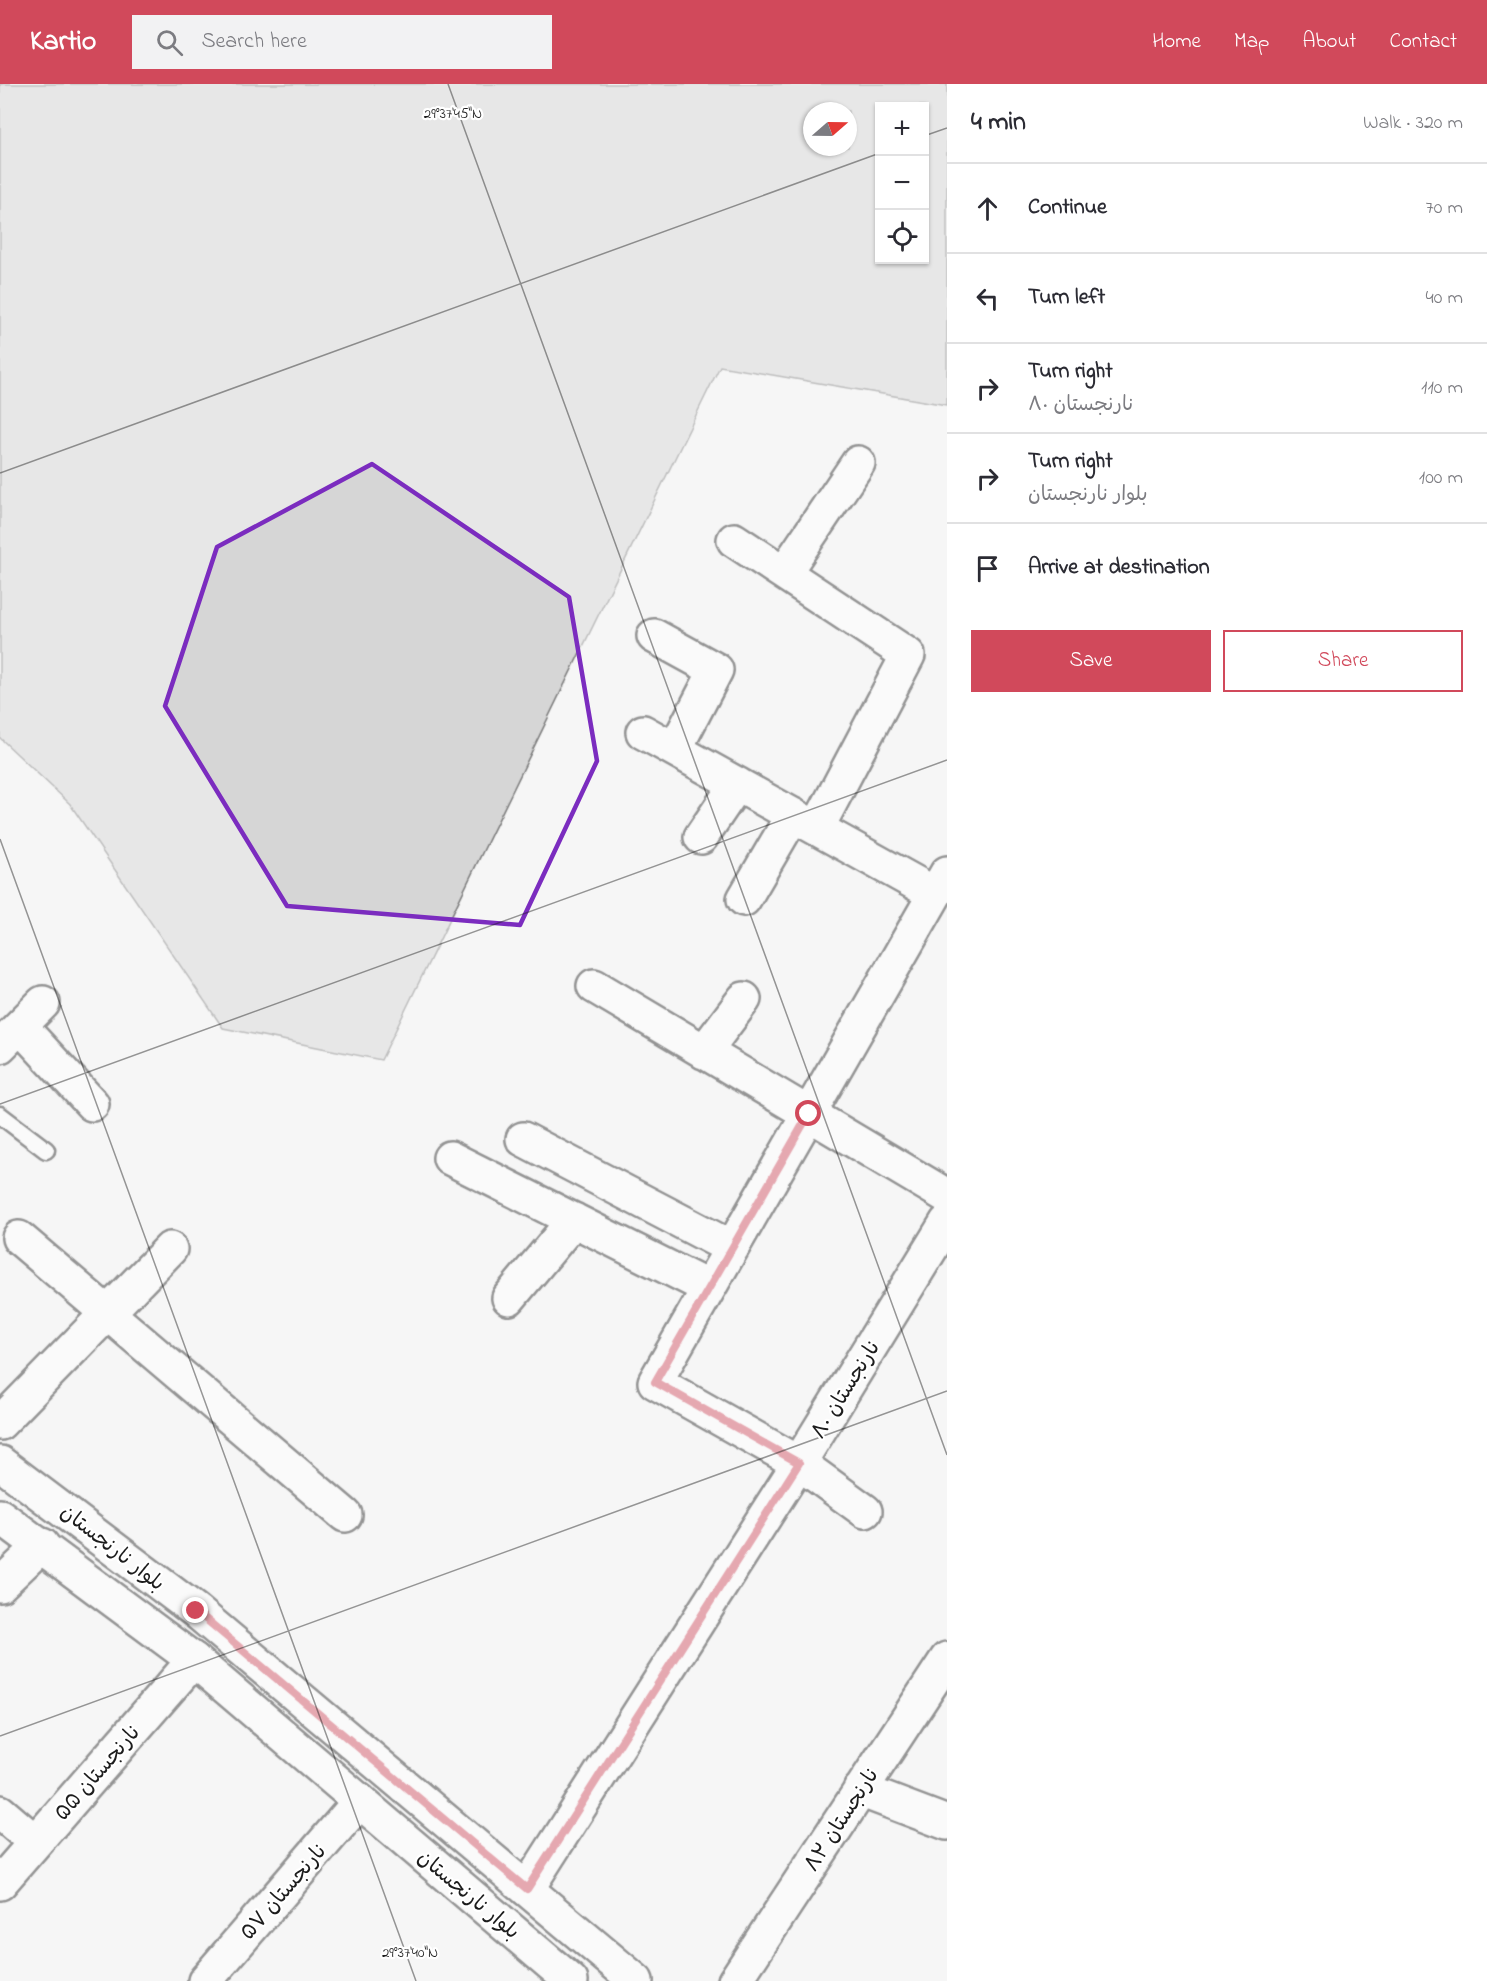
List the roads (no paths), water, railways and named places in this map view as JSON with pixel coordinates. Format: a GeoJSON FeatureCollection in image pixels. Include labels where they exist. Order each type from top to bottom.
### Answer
{"type":"FeatureCollection","features":[{"type":"Feature","properties":{"kind":"street"},"geometry":{"type":"LineString","coordinates":[[784,573],[858,463]]}},
{"type":"Feature","properties":{"kind":"street"},"geometry":{"type":"LineString","coordinates":[[734,540],[909,655],[805,822],[744,899]]}},
{"type":"Feature","properties":{"kind":"street"},"geometry":{"type":"LineString","coordinates":[[654,636],[716,670],[675,750]]}},
{"type":"Feature","properties":{"kind":"street"},"geometry":{"type":"LineString","coordinates":[[643,732],[805,822],[941,883],[655,1382],[799,1463],[865,1511]]}},
{"type":"Feature","properties":{"kind":"street"},"geometry":{"type":"LineString","coordinates":[[701,837],[737,784]]}},
{"type":"Feature","properties":{"kind":"street"},"geometry":{"type":"LineString","coordinates":[[594,986],[947,1196]]}},
{"type":"Feature","properties":{"kind":"street"},"geometry":{"type":"LineString","coordinates":[[704,1052],[744,999]]}},
{"type":"Feature","properties":{"kind":"street"},"geometry":{"type":"LineString","coordinates":[[43,1003],[10,1036],[92,1104]]}},
{"type":"Feature","properties":{"kind":"street"},"geometry":{"type":"LineString","coordinates":[[523,1139],[732,1248]]}},
{"type":"Feature","properties":{"kind":"street"},"geometry":{"type":"LineString","coordinates":[[450,1158],[709,1288]]}},
{"type":"Feature","properties":{"kind":"street"},"geometry":{"type":"LineString","coordinates":[[509,1298],[574,1220]]}},
{"type":"Feature","properties":{"kind":"street","name":"نارنجستان ۸۰"},"geometry":{"type":"LineString","coordinates":[[527,1889],[799,1463],[947,1222]]}},
{"type":"Feature","properties":{"kind":"street"},"geometry":{"type":"LineString","coordinates":[[20,1238],[345,1515]]}},
{"type":"Feature","properties":{"kind":"street"},"geometry":{"type":"LineString","coordinates":[[0,1423],[170,1249]]}},
{"type":"Feature","properties":{"kind":"street","name":"بلوار نارنجستان"},"geometry":{"type":"LineString","coordinates":[[0,1463],[196,1611],[636,1981]]}},
{"type":"Feature","properties":{"kind":"street","name":"بلوار نارنجستان"},"geometry":{"type":"LineString","coordinates":[[0,1516],[194,1660],[572,1981]]}},
{"type":"Feature","properties":{"kind":"street"},"geometry":{"type":"LineString","coordinates":[[0,1585],[42,1545]]}},
{"type":"Feature","properties":{"kind":"street","name":"نارنجستان ۸۲"},"geometry":{"type":"LineString","coordinates":[[735,1981],[947,1659]]}},
{"type":"Feature","properties":{"kind":"street","name":"نارنجستان ۵۵"},"geometry":{"type":"LineString","coordinates":[[0,1883],[194,1660]]}},
{"type":"Feature","properties":{"kind":"street"},"geometry":{"type":"LineString","coordinates":[[860,1790],[947,1823]]}},
{"type":"Feature","properties":{"kind":"street","name":"نارنجستان ۵۷"},"geometry":{"type":"LineString","coordinates":[[206,1981],[360,1801]]}},
{"type":"Feature","properties":{"kind":"street"},"geometry":{"type":"LineString","coordinates":[[0,1812],[35,1842]]}},
{"type":"Feature","properties":{"kind":"lane"},"geometry":{"type":"LineString","coordinates":[[0,1115],[46,1150]]}}]}
